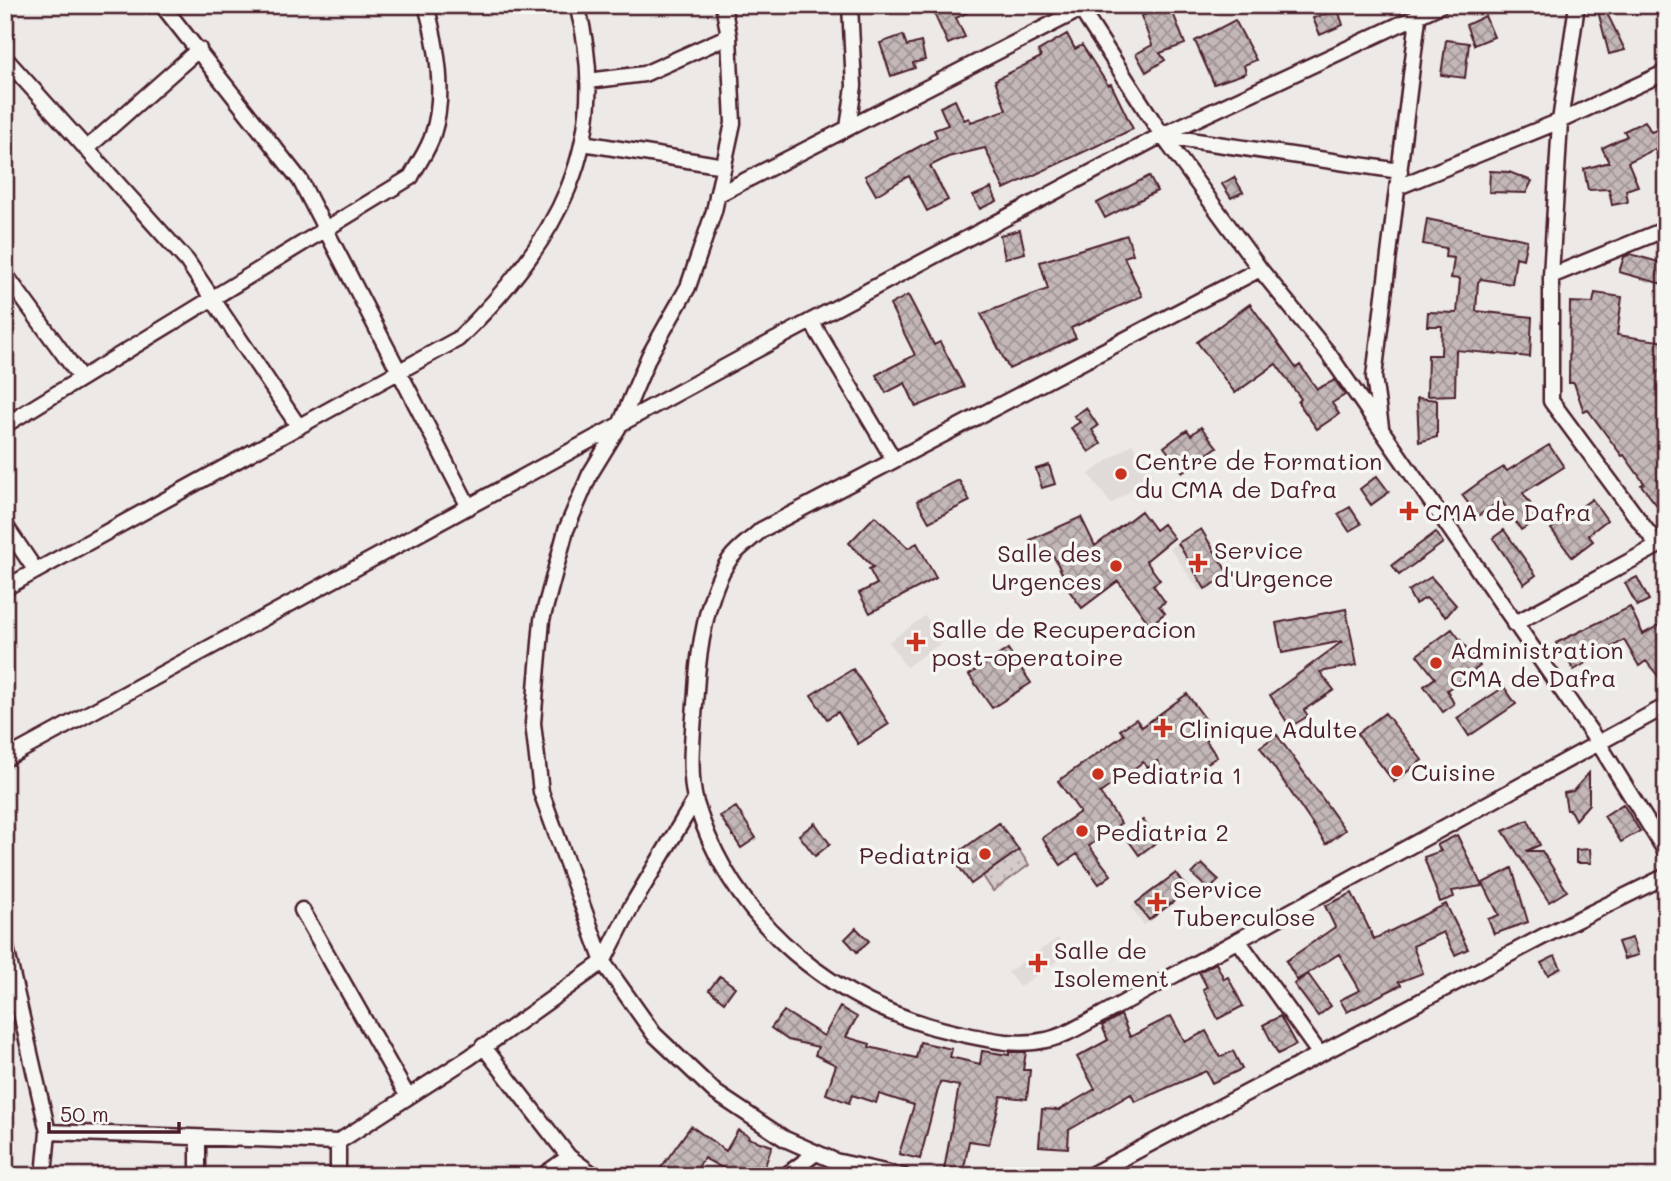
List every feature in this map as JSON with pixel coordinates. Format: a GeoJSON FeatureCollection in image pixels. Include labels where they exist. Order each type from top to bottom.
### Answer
{"type":"FeatureCollection","features":[{"type":"Feature","properties":{"kind":"street"},"geometry":{"type":"LineString","coordinates":[[162,5],[300,180],[397,373],[469,507]]}},
{"type":"Feature","properties":{"kind":"street"},"geometry":{"type":"LineString","coordinates":[[5,425],[211,297],[326,232],[411,177],[433,134],[439,93],[437,50],[426,5]]}},
{"type":"Feature","properties":{"kind":"street"},"geometry":{"type":"LineString","coordinates":[[5,588],[458,339],[502,297],[535,255],[556,217],[581,155],[589,80],[587,41],[577,5]]}},
{"type":"Feature","properties":{"kind":"street"},"geometry":{"type":"LineString","coordinates":[[723,5],[729,36],[733,123],[717,195],[688,287],[649,356],[620,425],[590,474],[566,530],[542,620],[533,723],[541,792],[603,962],[654,1034],[716,1093],[749,1118],[835,1161],[903,1176]]}},
{"type":"Feature","properties":{"kind":"street"},"geometry":{"type":"LineString","coordinates":[[848,128],[853,86],[850,5]]}},
{"type":"Feature","properties":{"kind":"street"},"geometry":{"type":"LineString","coordinates":[[5,759],[811,321],[1162,135],[1419,11],[1441,5]]}},
{"type":"Feature","properties":{"kind":"street"},"geometry":{"type":"LineString","coordinates":[[1514,624],[1662,544],[1551,401],[1551,275],[1560,121],[1577,5]]}},
{"type":"Feature","properties":{"kind":"street"},"geometry":{"type":"LineString","coordinates":[[717,195],[1082,6],[1162,135],[1260,269],[1328,353],[1599,744],[1666,852]]}},
{"type":"Feature","properties":{"kind":"street"},"geometry":{"type":"LineString","coordinates":[[1381,430],[1374,377],[1419,11]]}},
{"type":"Feature","properties":{"kind":"street"},"geometry":{"type":"LineString","coordinates":[[589,80],[644,74],[729,36]]}},
{"type":"Feature","properties":{"kind":"street"},"geometry":{"type":"LineString","coordinates":[[86,149],[199,49]]}},
{"type":"Feature","properties":{"kind":"street"},"geometry":{"type":"LineString","coordinates":[[7,64],[187,261],[299,427]]}},
{"type":"Feature","properties":{"kind":"street"},"geometry":{"type":"LineString","coordinates":[[1398,187],[1560,121],[1666,72]]}},
{"type":"Feature","properties":{"kind":"street"},"geometry":{"type":"LineString","coordinates":[[1162,135],[1400,171]]}},
{"type":"Feature","properties":{"kind":"street"},"geometry":{"type":"LineString","coordinates":[[583,143],[724,166]]}},
{"type":"Feature","properties":{"kind":"street"},"geometry":{"type":"LineString","coordinates":[[1551,275],[1666,229]]}},
{"type":"Feature","properties":{"kind":"street"},"geometry":{"type":"LineString","coordinates":[[1260,269],[761,530],[730,559],[711,600],[697,671],[693,744],[695,800],[721,862],[751,912],[802,962],[866,1003],[910,1021],[997,1042],[1048,1040],[1238,940],[1666,706]]}},
{"type":"Feature","properties":{"kind":"street"},"geometry":{"type":"LineString","coordinates":[[5,274],[80,378]]}},
{"type":"Feature","properties":{"kind":"street"},"geometry":{"type":"LineString","coordinates":[[811,321],[894,460]]}},
{"type":"Feature","properties":{"kind":"street"},"geometry":{"type":"LineString","coordinates":[[5,524],[36,571]]}},
{"type":"Feature","properties":{"kind":"street"},"geometry":{"type":"LineString","coordinates":[[48,1132],[338,1142],[408,1097],[603,962],[631,907],[695,800]]}},
{"type":"Feature","properties":{"kind":"street"},"geometry":{"type":"LineString","coordinates":[[1089,1176],[1319,1053],[1666,876]]}},
{"type":"Feature","properties":{"kind":"street"},"geometry":{"type":"LineString","coordinates":[[302,910],[408,1097]]}},
{"type":"Feature","properties":{"kind":"street"},"geometry":{"type":"LineString","coordinates":[[1238,940],[1319,1053]]}},
{"type":"Feature","properties":{"kind":"street"},"geometry":{"type":"LineString","coordinates":[[5,943],[48,1132],[44,1176]]}},
{"type":"Feature","properties":{"kind":"street"},"geometry":{"type":"LineString","coordinates":[[483,1046],[569,1157],[596,1176]]}},
{"type":"Feature","properties":{"kind":"street"},"geometry":{"type":"LineString","coordinates":[[198,1139],[198,1176]]}},
{"type":"Feature","properties":{"kind":"street"},"geometry":{"type":"LineString","coordinates":[[338,1142],[338,1176]]}},
{"type":"Feature","properties":{"kind":"street"},"geometry":{"type":"LineString","coordinates":[[785,1176],[816,1153]]}},
{"type":"Feature","properties":{"kind":"street"},"geometry":{"type":"LineString","coordinates":[[542,1176],[569,1157]]}},
{"type":"Feature","properties":{"kind":"shaded area","name":"Centre de Formation du CMA de Dafra"},"geometry":{"type":"Polygon","coordinates":[[[1132,444],[1153,475],[1111,504],[1089,474],[1132,444]]]}},
{"type":"Feature","properties":{"kind":"shaded area","name":"Service d'Urgence"},"geometry":{"type":"Polygon","coordinates":[[[1192,532],[1218,568],[1216,580],[1200,591],[1170,548],[1192,532]]]}},
{"type":"Feature","properties":{"kind":"shaded area","name":"Salle de Recuperacion post-operatoire"},"geometry":{"type":"Polygon","coordinates":[[[925,616],[944,641],[906,667],[889,642],[925,616]]]}},
{"type":"Feature","properties":{"kind":"shaded area"},"geometry":{"type":"Polygon","coordinates":[[[1019,850],[1029,865],[993,891],[983,876],[1019,850]]]}},
{"type":"Feature","properties":{"kind":"shaded area","name":"Service Tuberculose"},"geometry":{"type":"Polygon","coordinates":[[[1170,878],[1183,896],[1144,925],[1131,907],[1170,878]]]}},
{"type":"Feature","properties":{"kind":"shaded area","name":"Salle de Isolement"},"geometry":{"type":"Polygon","coordinates":[[[1058,938],[1068,954],[1019,987],[1008,972],[1058,938]]]}},
{"type":"Feature","properties":{"kind":"building"},"geometry":{"type":"Polygon","coordinates":[[[940,5],[982,5],[956,18],[965,37],[948,44],[932,9],[940,5]]]}},
{"type":"Feature","properties":{"kind":"building"},"geometry":{"type":"Polygon","coordinates":[[[1170,5],[1185,44],[1160,53],[1165,60],[1146,72],[1136,54],[1152,45],[1141,16],[1170,5]]]}},
{"type":"Feature","properties":{"kind":"building"},"geometry":{"type":"Polygon","coordinates":[[[1603,5],[1625,50],[1609,54],[1597,7],[1603,5]]]}},
{"type":"Feature","properties":{"kind":"building"},"geometry":{"type":"Polygon","coordinates":[[[1338,10],[1343,25],[1320,35],[1313,18],[1338,10]]]}},
{"type":"Feature","properties":{"kind":"building"},"geometry":{"type":"Polygon","coordinates":[[[1485,16],[1494,37],[1474,45],[1466,25],[1485,16]]]}},
{"type":"Feature","properties":{"kind":"building"},"geometry":{"type":"Polygon","coordinates":[[[1235,20],[1256,60],[1244,65],[1246,73],[1214,84],[1195,41],[1235,20]]]}},
{"type":"Feature","properties":{"kind":"building"},"geometry":{"type":"Polygon","coordinates":[[[1067,34],[1075,49],[1082,45],[1108,85],[1111,84],[1133,129],[1004,189],[985,148],[948,157],[930,166],[948,200],[927,211],[909,176],[876,195],[865,176],[937,137],[934,130],[948,125],[940,107],[955,100],[964,120],[969,118],[971,122],[1006,110],[995,80],[1041,57],[1038,51],[1067,34]]]}},
{"type":"Feature","properties":{"kind":"building"},"geometry":{"type":"Polygon","coordinates":[[[903,35],[907,46],[921,42],[925,60],[913,63],[915,68],[891,76],[880,43],[903,35]]]}},
{"type":"Feature","properties":{"kind":"building"},"geometry":{"type":"Polygon","coordinates":[[[1446,40],[1469,43],[1465,78],[1441,75],[1446,40]]]}},
{"type":"Feature","properties":{"kind":"building"},"geometry":{"type":"Polygon","coordinates":[[[1645,121],[1651,132],[1666,127],[1666,174],[1655,149],[1628,162],[1638,186],[1626,190],[1628,202],[1612,205],[1609,189],[1588,190],[1584,169],[1609,162],[1602,148],[1627,136],[1624,131],[1645,121]]]}},
{"type":"Feature","properties":{"kind":"building"},"geometry":{"type":"Polygon","coordinates":[[[1490,171],[1509,172],[1532,181],[1526,193],[1489,192],[1490,171]]]}},
{"type":"Feature","properties":{"kind":"building"},"geometry":{"type":"Polygon","coordinates":[[[1149,176],[1157,191],[1105,218],[1097,203],[1149,176]]]}},
{"type":"Feature","properties":{"kind":"building"},"geometry":{"type":"Polygon","coordinates":[[[1234,177],[1243,192],[1231,198],[1222,184],[1234,177]]]}},
{"type":"Feature","properties":{"kind":"building"},"geometry":{"type":"Polygon","coordinates":[[[991,188],[997,201],[980,209],[973,196],[991,188]]]}},
{"type":"Feature","properties":{"kind":"building"},"geometry":{"type":"Polygon","coordinates":[[[1427,219],[1527,240],[1523,259],[1516,257],[1512,284],[1481,279],[1478,282],[1476,311],[1532,317],[1530,357],[1456,350],[1455,395],[1427,396],[1428,355],[1441,355],[1442,326],[1427,326],[1428,312],[1457,313],[1460,279],[1451,278],[1454,258],[1445,257],[1446,248],[1423,244],[1427,219]]]}},
{"type":"Feature","properties":{"kind":"building"},"geometry":{"type":"Polygon","coordinates":[[[1020,230],[1025,253],[1005,258],[1000,235],[1020,230]]]}},
{"type":"Feature","properties":{"kind":"building"},"geometry":{"type":"Polygon","coordinates":[[[1127,235],[1133,254],[1124,257],[1142,296],[1071,328],[1076,338],[1009,369],[981,314],[1048,289],[1040,262],[1127,235]]]}},
{"type":"Feature","properties":{"kind":"building"},"geometry":{"type":"Polygon","coordinates":[[[1630,254],[1666,264],[1666,285],[1619,272],[1624,257],[1630,254]]]}},
{"type":"Feature","properties":{"kind":"building"},"geometry":{"type":"Polygon","coordinates":[[[1595,293],[1622,297],[1617,335],[1666,342],[1666,517],[1641,485],[1644,483],[1624,455],[1622,456],[1588,410],[1584,412],[1574,383],[1569,383],[1570,302],[1593,303],[1595,293]]]}},
{"type":"Feature","properties":{"kind":"building"},"geometry":{"type":"Polygon","coordinates":[[[908,295],[934,345],[940,342],[964,387],[916,407],[905,383],[886,393],[876,375],[915,355],[890,305],[908,295]]]}},
{"type":"Feature","properties":{"kind":"building"},"geometry":{"type":"Polygon","coordinates":[[[1250,304],[1296,368],[1300,365],[1317,389],[1335,380],[1345,395],[1332,403],[1339,414],[1317,429],[1298,402],[1301,399],[1276,364],[1235,393],[1197,342],[1250,304]]]}},
{"type":"Feature","properties":{"kind":"building"},"geometry":{"type":"Polygon","coordinates":[[[1417,398],[1437,400],[1437,437],[1419,442],[1417,398]]]}},
{"type":"Feature","properties":{"kind":"building"},"geometry":{"type":"Polygon","coordinates":[[[1086,408],[1098,426],[1092,430],[1101,444],[1089,452],[1071,428],[1080,422],[1074,416],[1086,408]]]}},
{"type":"Feature","properties":{"kind":"building"},"geometry":{"type":"Polygon","coordinates":[[[1201,427],[1217,447],[1183,472],[1164,447],[1187,430],[1191,435],[1201,427]]]}},
{"type":"Feature","properties":{"kind":"building"},"geometry":{"type":"Polygon","coordinates":[[[1549,445],[1564,467],[1523,493],[1540,518],[1521,530],[1501,500],[1478,516],[1462,495],[1504,467],[1507,471],[1549,445]]]}},
{"type":"Feature","properties":{"kind":"building"},"geometry":{"type":"Polygon","coordinates":[[[1049,465],[1055,484],[1042,488],[1036,469],[1049,465]]]}},
{"type":"Feature","properties":{"kind":"building"},"geometry":{"type":"Polygon","coordinates":[[[1377,476],[1389,492],[1371,505],[1360,489],[1377,476]]]}},
{"type":"Feature","properties":{"kind":"building"},"geometry":{"type":"Polygon","coordinates":[[[959,480],[970,501],[929,522],[917,501],[959,480]]]}},
{"type":"Feature","properties":{"kind":"building"},"geometry":{"type":"Polygon","coordinates":[[[1592,499],[1607,520],[1588,535],[1593,541],[1572,557],[1551,529],[1592,499]]]}},
{"type":"Feature","properties":{"kind":"building"},"geometry":{"type":"Polygon","coordinates":[[[1350,507],[1361,524],[1349,531],[1338,514],[1350,507]]]}},
{"type":"Feature","properties":{"kind":"building"},"geometry":{"type":"Polygon","coordinates":[[[1141,511],[1155,530],[1163,524],[1174,538],[1146,561],[1160,580],[1153,585],[1165,602],[1159,606],[1165,613],[1150,625],[1118,581],[1082,608],[1062,581],[1065,579],[1051,551],[1037,557],[1030,540],[1081,517],[1095,546],[1141,511]]]}},
{"type":"Feature","properties":{"kind":"building"},"geometry":{"type":"Polygon","coordinates":[[[875,516],[908,548],[917,543],[936,578],[870,613],[859,593],[877,584],[869,569],[873,567],[849,543],[875,516]]]}},
{"type":"Feature","properties":{"kind":"building","name":"Service d'Urgence"},"geometry":{"type":"Polygon","coordinates":[[[1201,529],[1229,575],[1205,589],[1178,543],[1201,529]]]}},
{"type":"Feature","properties":{"kind":"building"},"geometry":{"type":"Polygon","coordinates":[[[1504,530],[1536,575],[1524,584],[1493,538],[1504,530]]]}},
{"type":"Feature","properties":{"kind":"building"},"geometry":{"type":"Polygon","coordinates":[[[1436,532],[1443,543],[1399,575],[1392,565],[1436,532]]]}},
{"type":"Feature","properties":{"kind":"building"},"geometry":{"type":"Polygon","coordinates":[[[1431,577],[1456,605],[1446,617],[1426,598],[1415,604],[1408,591],[1431,577]]]}},
{"type":"Feature","properties":{"kind":"building"},"geometry":{"type":"Polygon","coordinates":[[[1637,577],[1649,600],[1637,606],[1625,583],[1637,577]]]}},
{"type":"Feature","properties":{"kind":"building"},"geometry":{"type":"Polygon","coordinates":[[[1630,607],[1643,634],[1659,625],[1666,637],[1666,686],[1646,661],[1639,666],[1624,640],[1574,670],[1556,643],[1630,607]]]}},
{"type":"Feature","properties":{"kind":"building"},"geometry":{"type":"Polygon","coordinates":[[[1346,609],[1357,665],[1320,672],[1334,690],[1304,710],[1308,716],[1290,727],[1270,695],[1343,641],[1282,653],[1276,623],[1346,609]]]}},
{"type":"Feature","properties":{"kind":"building"},"geometry":{"type":"Polygon","coordinates":[[[1452,629],[1480,666],[1447,690],[1454,704],[1443,712],[1424,686],[1435,678],[1417,655],[1452,629]]]}},
{"type":"Feature","properties":{"kind":"building"},"geometry":{"type":"Polygon","coordinates":[[[1008,649],[1031,683],[992,708],[969,675],[1008,649]]]}},
{"type":"Feature","properties":{"kind":"building"},"geometry":{"type":"Polygon","coordinates":[[[853,669],[889,724],[858,744],[838,712],[827,719],[811,695],[853,669]]]}},
{"type":"Feature","properties":{"kind":"building"},"geometry":{"type":"Polygon","coordinates":[[[1504,687],[1516,704],[1469,736],[1457,718],[1504,687]]]}},
{"type":"Feature","properties":{"kind":"building"},"geometry":{"type":"Polygon","coordinates":[[[1187,694],[1206,720],[1197,727],[1217,757],[1173,785],[1157,761],[1148,768],[1143,762],[1100,793],[1121,823],[1089,846],[1111,875],[1099,884],[1077,854],[1061,865],[1042,838],[1080,812],[1058,781],[1124,735],[1120,730],[1136,719],[1142,727],[1187,694]]]}},
{"type":"Feature","properties":{"kind":"building"},"geometry":{"type":"Polygon","coordinates":[[[1385,713],[1422,760],[1394,782],[1357,734],[1385,713]]]}},
{"type":"Feature","properties":{"kind":"building"},"geometry":{"type":"Polygon","coordinates":[[[1277,735],[1345,830],[1326,844],[1260,747],[1277,735]]]}},
{"type":"Feature","properties":{"kind":"building"},"geometry":{"type":"Polygon","coordinates":[[[1589,773],[1589,804],[1575,820],[1570,810],[1567,810],[1564,793],[1573,791],[1589,773]]]}},
{"type":"Feature","properties":{"kind":"building"},"geometry":{"type":"Polygon","coordinates":[[[1623,804],[1640,831],[1621,842],[1604,816],[1623,804]]]}},
{"type":"Feature","properties":{"kind":"building"},"geometry":{"type":"Polygon","coordinates":[[[736,807],[756,838],[741,848],[720,816],[736,807]]]}},
{"type":"Feature","properties":{"kind":"building"},"geometry":{"type":"Polygon","coordinates":[[[1143,820],[1158,841],[1139,855],[1124,834],[1143,820]]]}},
{"type":"Feature","properties":{"kind":"building"},"geometry":{"type":"Polygon","coordinates":[[[1528,820],[1540,845],[1526,851],[1542,851],[1567,891],[1549,902],[1503,831],[1528,820]]]}},
{"type":"Feature","properties":{"kind":"building"},"geometry":{"type":"Polygon","coordinates":[[[815,823],[830,844],[815,856],[799,835],[815,823]]]}},
{"type":"Feature","properties":{"kind":"building","name":"Pediatria"},"geometry":{"type":"Polygon","coordinates":[[[999,823],[1019,850],[971,884],[952,857],[999,823]]]}},
{"type":"Feature","properties":{"kind":"building"},"geometry":{"type":"Polygon","coordinates":[[[1457,835],[1482,886],[1452,891],[1454,897],[1440,902],[1424,857],[1441,851],[1437,845],[1457,835]]]}},
{"type":"Feature","properties":{"kind":"building"},"geometry":{"type":"Polygon","coordinates":[[[1590,849],[1591,863],[1576,863],[1576,850],[1590,849]]]}},
{"type":"Feature","properties":{"kind":"building"},"geometry":{"type":"Polygon","coordinates":[[[1202,864],[1219,880],[1209,890],[1192,874],[1202,864]]]}},
{"type":"Feature","properties":{"kind":"building"},"geometry":{"type":"Polygon","coordinates":[[[1512,868],[1528,922],[1494,934],[1488,919],[1499,915],[1483,883],[1512,868]]]}},
{"type":"Feature","properties":{"kind":"building","name":"Service Tuberculose"},"geometry":{"type":"Polygon","coordinates":[[[1176,873],[1189,890],[1149,920],[1136,903],[1176,873]]]}},
{"type":"Feature","properties":{"kind":"building"},"geometry":{"type":"Polygon","coordinates":[[[1352,893],[1374,939],[1446,904],[1468,949],[1455,955],[1443,932],[1413,946],[1423,973],[1399,982],[1401,985],[1347,1012],[1340,1000],[1360,990],[1339,954],[1297,980],[1286,961],[1335,927],[1325,906],[1352,893]]]}},
{"type":"Feature","properties":{"kind":"building"},"geometry":{"type":"Polygon","coordinates":[[[856,928],[869,941],[857,952],[845,939],[856,928]]]}},
{"type":"Feature","properties":{"kind":"building"},"geometry":{"type":"Polygon","coordinates":[[[1632,938],[1638,955],[1624,959],[1618,942],[1632,938]]]}},
{"type":"Feature","properties":{"kind":"building"},"geometry":{"type":"Polygon","coordinates":[[[1555,956],[1561,968],[1548,975],[1541,963],[1555,956]]]}},
{"type":"Feature","properties":{"kind":"building"},"geometry":{"type":"Polygon","coordinates":[[[1216,963],[1224,979],[1228,977],[1243,1006],[1218,1019],[1203,989],[1207,987],[1199,972],[1216,963]]]}},
{"type":"Feature","properties":{"kind":"building"},"geometry":{"type":"Polygon","coordinates":[[[1308,974],[1331,1006],[1318,1016],[1294,984],[1308,974]]]}},
{"type":"Feature","properties":{"kind":"building"},"geometry":{"type":"Polygon","coordinates":[[[720,976],[735,987],[724,1002],[709,990],[720,976]]]}},
{"type":"Feature","properties":{"kind":"building"},"geometry":{"type":"Polygon","coordinates":[[[840,1007],[857,1017],[846,1037],[870,1044],[869,1047],[916,1058],[920,1042],[952,1049],[950,1057],[980,1064],[982,1051],[1009,1055],[1009,1052],[1026,1052],[1023,1070],[1030,1070],[1027,1099],[1001,1096],[989,1144],[969,1141],[963,1174],[944,1170],[959,1086],[940,1082],[920,1159],[899,1154],[914,1105],[879,1094],[876,1103],[852,1095],[849,1103],[826,1094],[836,1065],[815,1055],[818,1047],[788,1040],[771,1028],[784,1011],[824,1036],[840,1007]]]}},
{"type":"Feature","properties":{"kind":"building"},"geometry":{"type":"Polygon","coordinates":[[[1121,1015],[1130,1037],[1171,1016],[1185,1042],[1206,1031],[1220,1057],[1233,1051],[1242,1069],[1212,1083],[1206,1071],[1135,1102],[1131,1094],[1069,1130],[1068,1148],[1039,1146],[1042,1109],[1059,1110],[1095,1089],[1077,1057],[1108,1040],[1102,1026],[1121,1015]]]}},
{"type":"Feature","properties":{"kind":"building"},"geometry":{"type":"Polygon","coordinates":[[[1280,1016],[1296,1045],[1278,1054],[1263,1025],[1280,1016]]]}},
{"type":"Feature","properties":{"kind":"building"},"geometry":{"type":"Polygon","coordinates":[[[691,1126],[726,1151],[738,1130],[749,1136],[748,1138],[772,1146],[765,1166],[776,1176],[737,1176],[704,1158],[693,1176],[655,1176],[691,1126]]]}},
{"type":"Feature","properties":{"kind":"place","name":"Centre de Formation du CMA de Dafra"},"geometry":{"type":"Point","coordinates":[1121,474]}},
{"type":"Feature","properties":{"kind":"place","name":"CMA de Dafra"},"geometry":{"type":"Point","coordinates":[1409,511]}},
{"type":"Feature","properties":{"kind":"place","name":"Service d'Urgence"},"geometry":{"type":"Point","coordinates":[1198,563]}},
{"type":"Feature","properties":{"kind":"place","name":"Salle des Urgences"},"geometry":{"type":"Point","coordinates":[1116,566]}},
{"type":"Feature","properties":{"kind":"place","name":"Salle de Recuperacion post-operatoire"},"geometry":{"type":"Point","coordinates":[916,642]}},
{"type":"Feature","properties":{"kind":"place","name":"Administration CMA de Dafra"},"geometry":{"type":"Point","coordinates":[1436,663]}},
{"type":"Feature","properties":{"kind":"place","name":"Clinique Adulte"},"geometry":{"type":"Point","coordinates":[1163,728]}},
{"type":"Feature","properties":{"kind":"place","name":"Cuisine"},"geometry":{"type":"Point","coordinates":[1397,771]}},
{"type":"Feature","properties":{"kind":"place","name":"Pediatria 1"},"geometry":{"type":"Point","coordinates":[1098,774]}},
{"type":"Feature","properties":{"kind":"place","name":"Pediatria 2"},"geometry":{"type":"Point","coordinates":[1082,831]}},
{"type":"Feature","properties":{"kind":"place","name":"Pediatria"},"geometry":{"type":"Point","coordinates":[985,854]}},
{"type":"Feature","properties":{"kind":"place","name":"Service Tuberculose"},"geometry":{"type":"Point","coordinates":[1157,902]}},
{"type":"Feature","properties":{"kind":"place","name":"Salle de Isolement"},"geometry":{"type":"Point","coordinates":[1038,963]}}]}
